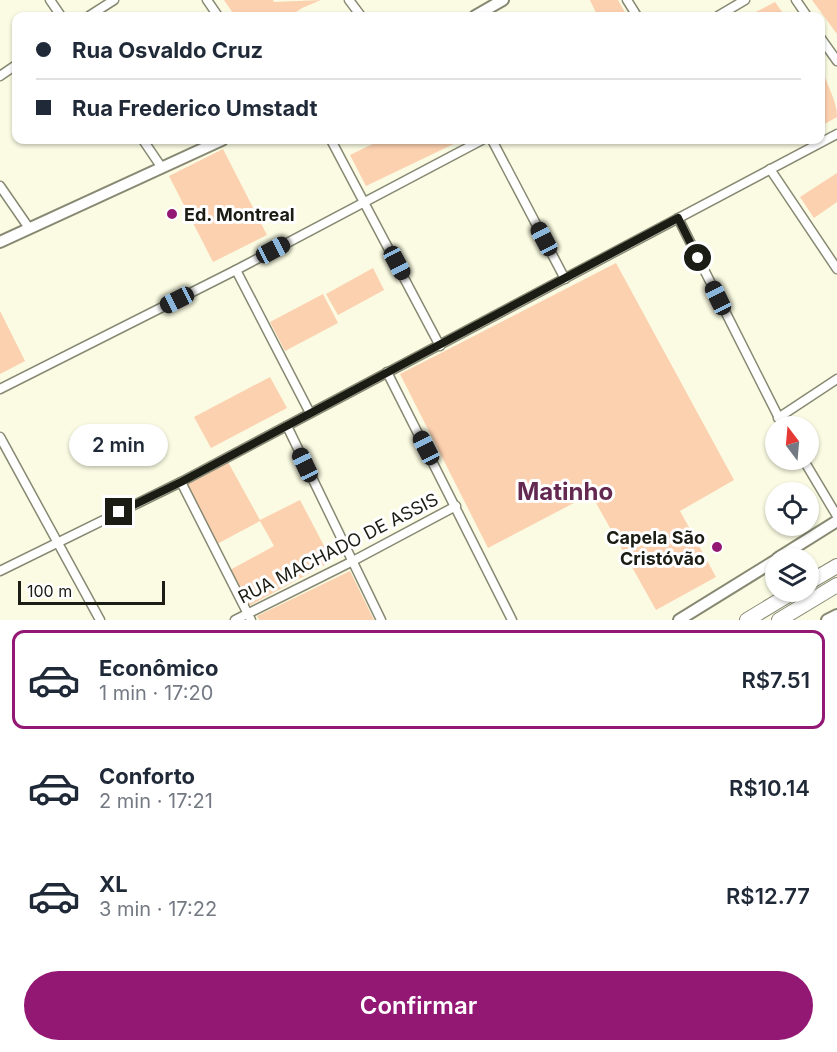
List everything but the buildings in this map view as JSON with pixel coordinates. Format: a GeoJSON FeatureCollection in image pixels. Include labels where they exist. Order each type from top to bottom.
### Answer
{"type":"FeatureCollection","features":[{"type":"Feature","properties":{"kind":"highway"},"geometry":{"type":"LineString","coordinates":[[819,577],[837,566]]}},
{"type":"Feature","properties":{"kind":"highway"},"geometry":{"type":"LineString","coordinates":[[779,620],[837,585]]}},
{"type":"Feature","properties":{"kind":"highway"},"geometry":{"type":"LineString","coordinates":[[747,620],[777,602]]}},
{"type":"Feature","properties":{"kind":"street"},"geometry":{"type":"LineString","coordinates":[[95,12],[114,0]]}},
{"type":"Feature","properties":{"kind":"street"},"geometry":{"type":"LineString","coordinates":[[489,4],[502,0]]}},
{"type":"Feature","properties":{"kind":"street"},"geometry":{"type":"LineString","coordinates":[[725,12],[745,0]]}},
{"type":"Feature","properties":{"kind":"street"},"geometry":{"type":"LineString","coordinates":[[825,44],[837,61]]}},
{"type":"Feature","properties":{"kind":"street"},"geometry":{"type":"LineString","coordinates":[[146,144],[162,168]]}},
{"type":"Feature","properties":{"kind":"street"},"geometry":{"type":"LineString","coordinates":[[0,242],[213,144]]}},
{"type":"Feature","properties":{"kind":"street"},"geometry":{"type":"LineString","coordinates":[[333,144],[440,346]]}},
{"type":"Feature","properties":{"kind":"street"},"geometry":{"type":"LineString","coordinates":[[0,389],[236,270],[474,144]]}},
{"type":"Feature","properties":{"kind":"street"},"geometry":{"type":"LineString","coordinates":[[494,144],[565,279]]}},
{"type":"Feature","properties":{"kind":"street"},"geometry":{"type":"LineString","coordinates":[[0,571],[181,482],[818,144]]}},
{"type":"Feature","properties":{"kind":"street"},"geometry":{"type":"LineString","coordinates":[[770,170],[837,269]]}},
{"type":"Feature","properties":{"kind":"street"},"geometry":{"type":"LineString","coordinates":[[0,186],[29,228]]}},
{"type":"Feature","properties":{"kind":"street"},"geometry":{"type":"LineString","coordinates":[[678,218],[777,416]]}},
{"type":"Feature","properties":{"kind":"street"},"geometry":{"type":"LineString","coordinates":[[236,270],[310,413]]}},
{"type":"Feature","properties":{"kind":"street"},"geometry":{"type":"LineString","coordinates":[[387,372],[512,620]]}},
{"type":"Feature","properties":{"kind":"street"},"geometry":{"type":"LineString","coordinates":[[781,416],[837,379]]}},
{"type":"Feature","properties":{"kind":"street"},"geometry":{"type":"LineString","coordinates":[[287,426],[381,620]]}},
{"type":"Feature","properties":{"kind":"street"},"geometry":{"type":"LineString","coordinates":[[0,437],[100,620]]}},
{"type":"Feature","properties":{"kind":"street"},"geometry":{"type":"LineString","coordinates":[[793,548],[837,518],[809,470]]}},
{"type":"Feature","properties":{"kind":"street"},"geometry":{"type":"LineString","coordinates":[[181,482],[249,617]]}},
{"type":"Feature","properties":{"kind":"street","name":"RUA MACHADO DE ASSIS"},"geometry":{"type":"LineString","coordinates":[[235,620],[249,617],[456,506]]}},
{"type":"Feature","properties":{"kind":"street"},"geometry":{"type":"LineString","coordinates":[[679,620],[765,566]]}},
{"type":"Feature","properties":{"kind":"street"},"geometry":{"type":"LineString","coordinates":[[827,620],[837,615]]}},
{"type":"Feature","properties":{"kind":"shaded area"},"geometry":{"type":"Polygon","coordinates":[[[224,0],[273,0],[274,2],[321,0],[296,12],[232,12],[224,0]]]}},
{"type":"Feature","properties":{"kind":"shaded area"},"geometry":{"type":"Polygon","coordinates":[[[590,0],[618,0],[625,12],[596,12],[590,0]]]}},
{"type":"Feature","properties":{"kind":"shaded area"},"geometry":{"type":"Polygon","coordinates":[[[812,0],[837,0],[837,34],[825,18],[825,12],[821,12],[812,0]]]}},
{"type":"Feature","properties":{"kind":"shaded area"},"geometry":{"type":"Polygon","coordinates":[[[775,2],[782,12],[756,12],[775,2]]]}},
{"type":"Feature","properties":{"kind":"shaded area"},"geometry":{"type":"Polygon","coordinates":[[[825,76],[835,105],[837,117],[825,124],[825,76]]]}},
{"type":"Feature","properties":{"kind":"shaded area"},"geometry":{"type":"Polygon","coordinates":[[[373,144],[454,144],[366,186],[350,155],[373,144]]]}},
{"type":"Feature","properties":{"kind":"shaded area"},"geometry":{"type":"Polygon","coordinates":[[[223,149],[267,235],[213,262],[169,176],[223,149]]]}},
{"type":"Feature","properties":{"kind":"shaded area"},"geometry":{"type":"Polygon","coordinates":[[[837,173],[837,202],[814,218],[800,197],[837,173]]]}},
{"type":"Feature","properties":{"kind":"shaded area"},"geometry":{"type":"Polygon","coordinates":[[[616,263],[734,480],[680,511],[716,577],[656,610],[591,494],[488,548],[400,374],[616,263]]]}},
{"type":"Feature","properties":{"kind":"shaded area"},"geometry":{"type":"Polygon","coordinates":[[[373,268],[384,290],[338,315],[326,294],[373,268]]]}},
{"type":"Feature","properties":{"kind":"shaded area"},"geometry":{"type":"Polygon","coordinates":[[[323,294],[338,323],[285,351],[270,322],[323,294]]]}},
{"type":"Feature","properties":{"kind":"shaded area"},"geometry":{"type":"Polygon","coordinates":[[[0,311],[25,361],[0,374],[0,311]]]}},
{"type":"Feature","properties":{"kind":"shaded area"},"geometry":{"type":"Polygon","coordinates":[[[270,377],[287,408],[211,448],[194,417],[270,377]]]}},
{"type":"Feature","properties":{"kind":"shaded area"},"geometry":{"type":"Polygon","coordinates":[[[228,462],[260,520],[300,500],[332,561],[249,606],[230,570],[274,546],[260,521],[217,544],[185,485],[228,462]]]}},
{"type":"Feature","properties":{"kind":"shaded area"},"geometry":{"type":"Polygon","coordinates":[[[350,571],[374,620],[259,620],[257,616],[350,571]]]}},
{"type":"Feature","properties":{"kind":"place","name":"Ed. Montreal"},"geometry":{"type":"Point","coordinates":[172,214]}},
{"type":"Feature","properties":{"kind":"place","name":"Capela São Cristóvão"},"geometry":{"type":"Point","coordinates":[717,547]}},
{"type":"Feature","properties":{"kind":"district","name":"Matinho"},"geometry":{"type":"Point","coordinates":[565,491]}},
{"type":"Feature","properties":{"kind":"route"},"geometry":{"type":"LineString","coordinates":[[119,512],[181,482],[440,346],[678,218],[698,258]]}}]}
